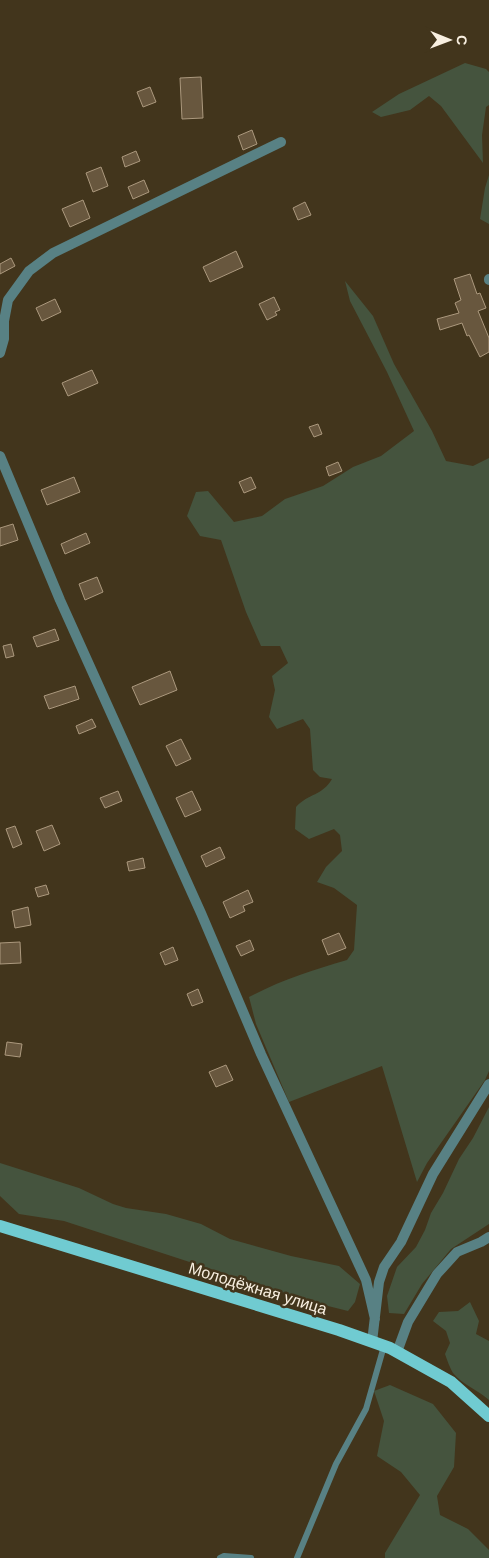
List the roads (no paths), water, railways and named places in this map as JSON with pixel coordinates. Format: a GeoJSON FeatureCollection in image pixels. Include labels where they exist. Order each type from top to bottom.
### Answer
{"type":"FeatureCollection","features":[{"type":"Feature","properties":{"kind":"main road","name":"Молодёжная улица"},"geometry":{"type":"LineString","coordinates":[[0,1226],[339,1330],[378,1344],[397,1352],[452,1382],[489,1416]]}},
{"type":"Feature","properties":{"kind":"street"},"geometry":{"type":"LineString","coordinates":[[0,353],[4,339],[4,321],[8,300],[29,271],[53,253],[281,142]]}},
{"type":"Feature","properties":{"kind":"street"},"geometry":{"type":"LineString","coordinates":[[0,456],[60,600],[201,913],[262,1054],[366,1280],[375,1319],[378,1344]]}},
{"type":"Feature","properties":{"kind":"street"},"geometry":{"type":"LineString","coordinates":[[375,1319],[379,1282],[384,1267],[401,1242],[434,1174],[489,1084]]}},
{"type":"Feature","properties":{"kind":"street"},"geometry":{"type":"LineString","coordinates":[[397,1352],[408,1322],[437,1274],[457,1252],[486,1242]]}},
{"type":"Feature","properties":{"kind":"lane"},"geometry":{"type":"LineString","coordinates":[[297,1558],[336,1464],[366,1409],[378,1344]]}},
{"type":"Feature","properties":{"kind":"lane"},"geometry":{"type":"LineString","coordinates":[[220,1558],[224,1556],[251,1558]]}}]}
